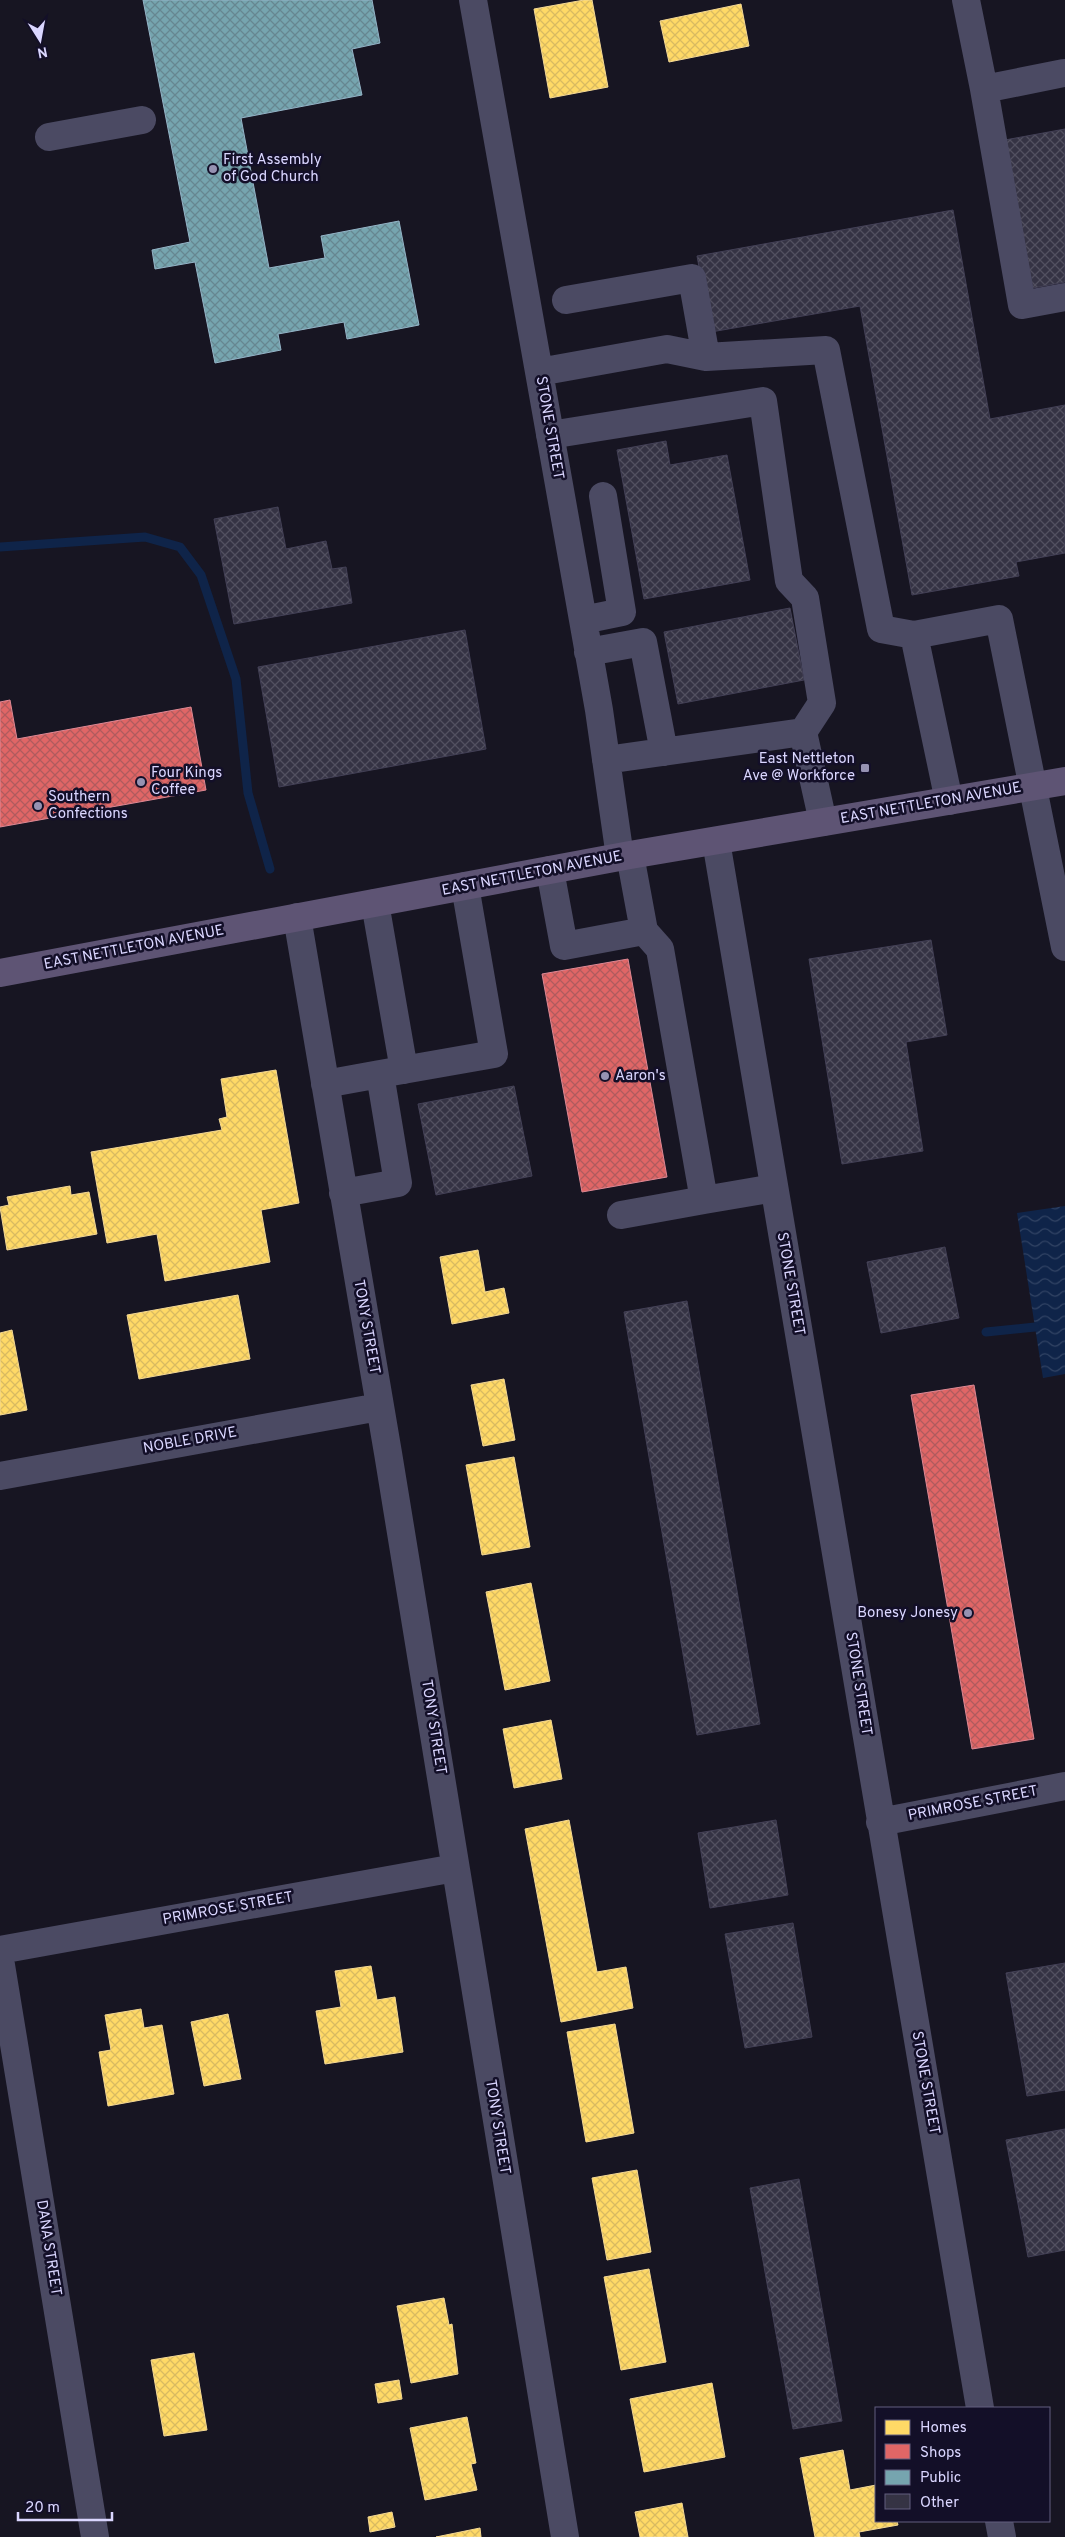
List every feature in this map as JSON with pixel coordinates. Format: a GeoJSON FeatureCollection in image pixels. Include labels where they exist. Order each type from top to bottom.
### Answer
{"type":"FeatureCollection","features":[{"type":"Feature","properties":{"kind":"main road","name":"EAST NETTLETON AVENUE"},"geometry":{"type":"LineString","coordinates":[[0,973],[625,856],[1065,781]]}},
{"type":"Feature","properties":{"kind":"street","name":"STONE STREET"},"geometry":{"type":"LineString","coordinates":[[473,0],[606,760],[625,856],[644,932]]}},
{"type":"Feature","properties":{"kind":"street"},"geometry":{"type":"LineString","coordinates":[[966,0],[984,89],[1022,305],[1065,296]]}},
{"type":"Feature","properties":{"kind":"street"},"geometry":{"type":"LineString","coordinates":[[984,89],[1064,73]]}},
{"type":"Feature","properties":{"kind":"street"},"geometry":{"type":"LineString","coordinates":[[49,137],[142,120]]}},
{"type":"Feature","properties":{"kind":"street"},"geometry":{"type":"LineString","coordinates":[[566,300],[692,278],[706,357]]}},
{"type":"Feature","properties":{"kind":"street"},"geometry":{"type":"LineString","coordinates":[[539,372],[667,349],[706,357],[826,350],[881,629],[914,635],[999,619],[1061,907],[1065,947]]}},
{"type":"Feature","properties":{"kind":"street"},"geometry":{"type":"LineString","coordinates":[[550,434],[763,401],[789,581],[805,598],[822,703],[803,732],[823,822]]}},
{"type":"Feature","properties":{"kind":"street"},"geometry":{"type":"LineString","coordinates":[[603,496],[622,612],[630,645]]}},
{"type":"Feature","properties":{"kind":"street"},"geometry":{"type":"LineString","coordinates":[[583,620],[622,612]]}},
{"type":"Feature","properties":{"kind":"street"},"geometry":{"type":"LineString","coordinates":[[914,635],[949,801]]}},
{"type":"Feature","properties":{"kind":"street"},"geometry":{"type":"LineString","coordinates":[[588,652],[643,642],[664,752]]}},
{"type":"Feature","properties":{"kind":"street"},"geometry":{"type":"LineString","coordinates":[[606,760],[803,732]]}},
{"type":"Feature","properties":{"kind":"street","name":"STONE STREET"},"geometry":{"type":"LineString","coordinates":[[716,841],[855,1657],[880,1822],[980,2407]]}},
{"type":"Feature","properties":{"kind":"street"},"geometry":{"type":"LineString","coordinates":[[550,870],[564,946],[644,932],[660,949],[704,1200]]}},
{"type":"Feature","properties":{"kind":"street"},"geometry":{"type":"LineString","coordinates":[[325,1084],[494,1054],[465,886]]}},
{"type":"Feature","properties":{"kind":"street"},"geometry":{"type":"LineString","coordinates":[[343,1193],[398,1183],[392,1072],[375,903]]}},
{"type":"Feature","properties":{"kind":"street","name":"TONY STREET"},"geometry":{"type":"LineString","coordinates":[[297,917],[565,2537]]}},
{"type":"Feature","properties":{"kind":"street"},"geometry":{"type":"LineString","coordinates":[[621,1215],[774,1188]]}},
{"type":"Feature","properties":{"kind":"street","name":"NOBLE DRIVE"},"geometry":{"type":"LineString","coordinates":[[0,1476],[379,1407]]}},
{"type":"Feature","properties":{"kind":"street","name":"PRIMROSE STREET"},"geometry":{"type":"LineString","coordinates":[[880,1822],[1065,1786]]}},
{"type":"Feature","properties":{"kind":"street","name":"PRIMROSE STREET"},"geometry":{"type":"LineString","coordinates":[[0,1950],[455,1868]]}},
{"type":"Feature","properties":{"kind":"street","name":"DANA STREET"},"geometry":{"type":"LineString","coordinates":[[0,1959],[95,2537]]}},
{"type":"Feature","properties":{"kind":"street"},"geometry":{"type":"LineString","coordinates":[[1000,2522],[1002,2537]]}},
{"type":"Feature","properties":{"kind":"water"},"geometry":{"type":"Polygon","coordinates":[[[1065,1206],[1065,1374],[1043,1378],[1017,1213],[1065,1206]]]}},
{"type":"Feature","properties":{"kind":"building: Homes"},"geometry":{"type":"Polygon","coordinates":[[[592,0],[608,87],[550,98],[534,9],[592,0]]]}},
{"type":"Feature","properties":{"kind":"building: Homes"},"geometry":{"type":"Polygon","coordinates":[[[741,4],[749,46],[669,62],[660,21],[741,4]]]}},
{"type":"Feature","properties":{"kind":"building: Homes"},"geometry":{"type":"Polygon","coordinates":[[[276,1070],[299,1203],[261,1210],[270,1262],[165,1281],[157,1234],[107,1243],[91,1152],[222,1130],[219,1119],[227,1117],[221,1079],[276,1070]]]}},
{"type":"Feature","properties":{"kind":"building: Homes"},"geometry":{"type":"Polygon","coordinates":[[[70,1186],[71,1195],[89,1192],[97,1234],[7,1250],[0,1207],[9,1205],[7,1197],[70,1186]]]}},
{"type":"Feature","properties":{"kind":"building: Homes"},"geometry":{"type":"Polygon","coordinates":[[[478,1250],[485,1292],[504,1288],[509,1313],[452,1324],[440,1257],[478,1250]]]}},
{"type":"Feature","properties":{"kind":"building: Homes"},"geometry":{"type":"Polygon","coordinates":[[[238,1295],[250,1359],[139,1379],[127,1315],[238,1295]]]}},
{"type":"Feature","properties":{"kind":"building: Homes"},"geometry":{"type":"Polygon","coordinates":[[[12,1330],[27,1410],[0,1415],[0,1333],[12,1330]]]}},
{"type":"Feature","properties":{"kind":"building: Homes"},"geometry":{"type":"Polygon","coordinates":[[[504,1379],[515,1440],[483,1446],[471,1385],[504,1379]]]}},
{"type":"Feature","properties":{"kind":"building: Homes"},"geometry":{"type":"Polygon","coordinates":[[[514,1457],[530,1547],[482,1555],[466,1465],[514,1457]]]}},
{"type":"Feature","properties":{"kind":"building: Homes"},"geometry":{"type":"Polygon","coordinates":[[[531,1583],[550,1681],[505,1690],[486,1592],[531,1583]]]}},
{"type":"Feature","properties":{"kind":"building: Homes"},"geometry":{"type":"Polygon","coordinates":[[[551,1720],[562,1779],[514,1788],[503,1729],[551,1720]]]}},
{"type":"Feature","properties":{"kind":"building: Homes"},"geometry":{"type":"Polygon","coordinates":[[[569,1820],[597,1972],[626,1967],[633,2008],[561,2022],[525,1829],[569,1820]]]}},
{"type":"Feature","properties":{"kind":"building: Homes"},"geometry":{"type":"Polygon","coordinates":[[[371,1966],[377,2000],[395,1997],[403,2052],[325,2064],[316,2011],[341,2007],[335,1971],[371,1966]]]}},
{"type":"Feature","properties":{"kind":"building: Homes"},"geometry":{"type":"Polygon","coordinates":[[[141,2009],[144,2028],[162,2025],[174,2094],[108,2106],[99,2052],[111,2050],[105,2015],[141,2009]]]}},
{"type":"Feature","properties":{"kind":"building: Homes"},"geometry":{"type":"Polygon","coordinates":[[[228,2014],[241,2079],[204,2086],[191,2022],[228,2014]]]}},
{"type":"Feature","properties":{"kind":"building: Homes"},"geometry":{"type":"Polygon","coordinates":[[[615,2024],[634,2133],[586,2142],[567,2032],[615,2024]]]}},
{"type":"Feature","properties":{"kind":"building: Homes"},"geometry":{"type":"Polygon","coordinates":[[[637,2170],[651,2252],[607,2260],[592,2178],[637,2170]]]}},
{"type":"Feature","properties":{"kind":"building: Homes"},"geometry":{"type":"Polygon","coordinates":[[[649,2269],[666,2362],[621,2370],[604,2277],[649,2269]]]}},
{"type":"Feature","properties":{"kind":"building: Homes"},"geometry":{"type":"Polygon","coordinates":[[[444,2298],[449,2325],[452,2324],[458,2374],[411,2383],[397,2306],[444,2298]]]}},
{"type":"Feature","properties":{"kind":"building: Homes"},"geometry":{"type":"Polygon","coordinates":[[[194,2353],[207,2430],[164,2436],[151,2360],[194,2353]]]}},
{"type":"Feature","properties":{"kind":"building: Homes"},"geometry":{"type":"Polygon","coordinates":[[[399,2380],[402,2399],[378,2403],[375,2384],[399,2380]]]}},
{"type":"Feature","properties":{"kind":"building: Homes"},"geometry":{"type":"Polygon","coordinates":[[[712,2383],[725,2457],[644,2472],[630,2399],[712,2383]]]}},
{"type":"Feature","properties":{"kind":"building: Homes"},"geometry":{"type":"Polygon","coordinates":[[[467,2417],[476,2463],[471,2464],[477,2490],[425,2500],[410,2428],[467,2417]]]}},
{"type":"Feature","properties":{"kind":"building: Homes"},"geometry":{"type":"Polygon","coordinates":[[[843,2450],[850,2490],[875,2485],[875,2522],[897,2522],[898,2525],[859,2532],[860,2537],[815,2537],[800,2458],[843,2450]]]}},
{"type":"Feature","properties":{"kind":"building: Homes"},"geometry":{"type":"Polygon","coordinates":[[[682,2503],[688,2537],[640,2537],[635,2512],[682,2503]]]}},
{"type":"Feature","properties":{"kind":"building: Homes"},"geometry":{"type":"Polygon","coordinates":[[[392,2512],[395,2527],[370,2532],[368,2517],[392,2512]]]}},
{"type":"Feature","properties":{"kind":"building: Homes"},"geometry":{"type":"Polygon","coordinates":[[[480,2528],[481,2537],[436,2537],[480,2528]]]}},
{"type":"Feature","properties":{"kind":"building: Shops"},"geometry":{"type":"Polygon","coordinates":[[[10,700],[17,739],[191,707],[206,790],[0,827],[0,702],[10,700]]]}},
{"type":"Feature","properties":{"kind":"building: Shops","name":"Aaron's"},"geometry":{"type":"Polygon","coordinates":[[[628,959],[667,1177],[582,1192],[542,974],[628,959]]]}},
{"type":"Feature","properties":{"kind":"building: Shops"},"geometry":{"type":"Polygon","coordinates":[[[974,1385],[1034,1739],[972,1749],[911,1395],[974,1385]]]}},
{"type":"Feature","properties":{"kind":"building: Public","name":"First Assembly of God Church"},"geometry":{"type":"Polygon","coordinates":[[[143,0],[372,0],[380,43],[352,49],[362,95],[241,118],[269,268],[325,258],[321,236],[399,221],[419,325],[347,339],[344,322],[278,334],[281,350],[215,363],[195,262],[155,269],[152,250],[190,242],[143,0]]]}},
{"type":"Feature","properties":{"kind":"building: Other"},"geometry":{"type":"Polygon","coordinates":[[[1065,129],[1065,282],[1033,288],[1005,140],[1065,129]]]}},
{"type":"Feature","properties":{"kind":"building: Other"},"geometry":{"type":"Polygon","coordinates":[[[953,210],[990,419],[1065,405],[1065,553],[1016,562],[1019,576],[912,595],[860,306],[711,332],[697,256],[953,210]]]}},
{"type":"Feature","properties":{"kind":"building: Other"},"geometry":{"type":"Polygon","coordinates":[[[666,441],[670,465],[727,455],[750,580],[644,599],[617,450],[666,441]]]}},
{"type":"Feature","properties":{"kind":"building: Other"},"geometry":{"type":"Polygon","coordinates":[[[278,507],[286,549],[326,541],[332,569],[346,567],[352,603],[234,624],[214,519],[278,507]]]}},
{"type":"Feature","properties":{"kind":"building: Other"},"geometry":{"type":"Polygon","coordinates":[[[790,608],[804,680],[678,704],[664,632],[790,608]]]}},
{"type":"Feature","properties":{"kind":"building: Other"},"geometry":{"type":"Polygon","coordinates":[[[465,630],[486,749],[279,787],[258,667],[465,630]]]}},
{"type":"Feature","properties":{"kind":"building: Other"},"geometry":{"type":"Polygon","coordinates":[[[931,940],[947,1035],[906,1042],[923,1151],[842,1164],[809,959],[931,940]]]}},
{"type":"Feature","properties":{"kind":"building: Other"},"geometry":{"type":"Polygon","coordinates":[[[514,1086],[532,1176],[436,1195],[418,1104],[514,1086]]]}},
{"type":"Feature","properties":{"kind":"building: Other"},"geometry":{"type":"Polygon","coordinates":[[[945,1247],[959,1318],[881,1333],[867,1262],[945,1247]]]}},
{"type":"Feature","properties":{"kind":"building: Other"},"geometry":{"type":"Polygon","coordinates":[[[687,1301],[760,1724],[697,1735],[624,1312],[687,1301]]]}},
{"type":"Feature","properties":{"kind":"building: Other"},"geometry":{"type":"Polygon","coordinates":[[[776,1820],[788,1895],[710,1908],[698,1833],[776,1820]]]}},
{"type":"Feature","properties":{"kind":"building: Other"},"geometry":{"type":"Polygon","coordinates":[[[793,1923],[812,2037],[745,2048],[725,1934],[793,1923]]]}},
{"type":"Feature","properties":{"kind":"building: Other"},"geometry":{"type":"Polygon","coordinates":[[[1065,1963],[1065,2090],[1027,2096],[1006,1973],[1065,1963]]]}},
{"type":"Feature","properties":{"kind":"building: Other"},"geometry":{"type":"Polygon","coordinates":[[[1065,2129],[1065,2250],[1028,2257],[1006,2140],[1065,2129]]]}},
{"type":"Feature","properties":{"kind":"building: Other"},"geometry":{"type":"Polygon","coordinates":[[[799,2179],[842,2421],[793,2429],[750,2188],[799,2179]]]}},
{"type":"Feature","properties":{"kind":"waterway"},"geometry":{"type":"LineString","coordinates":[[0,547],[145,537],[180,547],[201,575],[236,679],[248,793],[270,869]]}},
{"type":"Feature","properties":{"kind":"waterway"},"geometry":{"type":"LineString","coordinates":[[986,1332],[1035,1327]]}},
{"type":"Feature","properties":{"kind":"place","name":"First Assembly of God Church"},"geometry":{"type":"Point","coordinates":[213,169]}},
{"type":"Feature","properties":{"kind":"place","name":"East Nettleton Ave @ Workforce"},"geometry":{"type":"Point","coordinates":[865,768]}},
{"type":"Feature","properties":{"kind":"place","name":"Four Kings Coffee"},"geometry":{"type":"Point","coordinates":[141,782]}},
{"type":"Feature","properties":{"kind":"place","name":"Southern Confections"},"geometry":{"type":"Point","coordinates":[38,806]}},
{"type":"Feature","properties":{"kind":"place","name":"Aaron's"},"geometry":{"type":"Point","coordinates":[605,1076]}},
{"type":"Feature","properties":{"kind":"place","name":"Bonesy Jonesy"},"geometry":{"type":"Point","coordinates":[968,1613]}}]}
